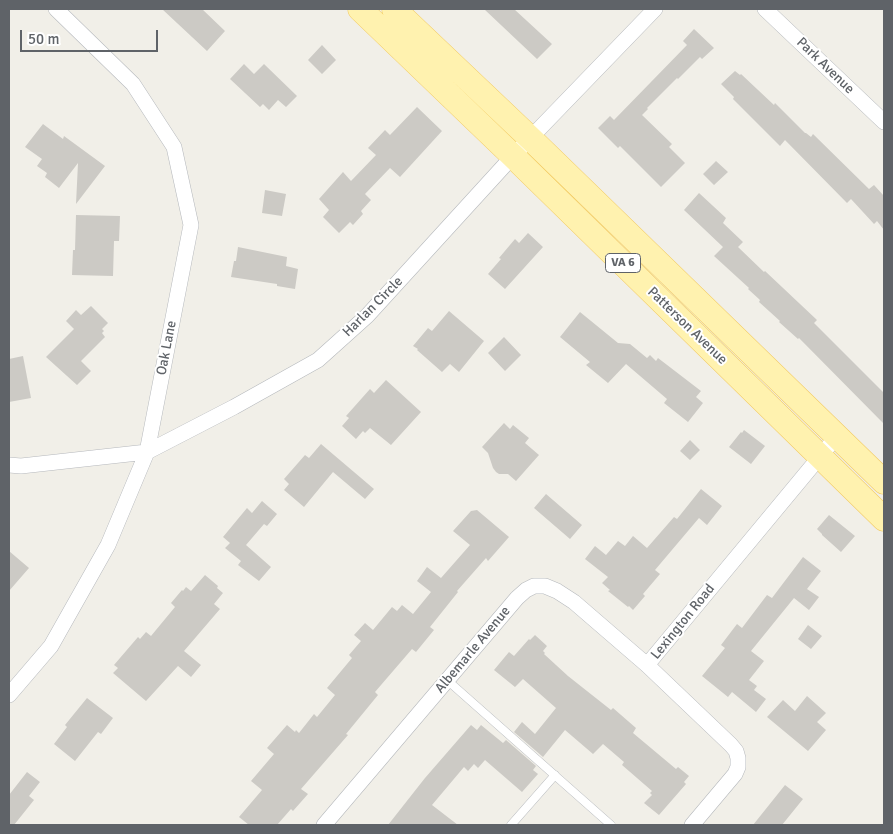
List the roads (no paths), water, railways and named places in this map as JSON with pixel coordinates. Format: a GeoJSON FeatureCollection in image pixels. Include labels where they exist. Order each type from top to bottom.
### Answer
{"type":"FeatureCollection","features":[{"type":"Feature","properties":{"kind":"main road","name":"Patterson Avenue"},"geometry":{"type":"LineString","coordinates":[[360,9],[884,519]]}},
{"type":"Feature","properties":{"kind":"main road","name":"Patterson Avenue"},"geometry":{"type":"LineString","coordinates":[[394,9],[531,139],[884,482]]}},
{"type":"Feature","properties":{"kind":"street","name":"Oak Lane"},"geometry":{"type":"LineString","coordinates":[[9,695],[50,646],[108,545],[147,452],[191,225],[174,147],[133,84],[56,9]]}},
{"type":"Feature","properties":{"kind":"street","name":"Harlan Circle"},"geometry":{"type":"LineString","coordinates":[[9,465],[20,466],[147,452],[234,407],[318,360],[367,316],[513,156],[655,9]]}},
{"type":"Feature","properties":{"kind":"street","name":"Park Avenue"},"geometry":{"type":"LineString","coordinates":[[765,9],[884,122]]}},
{"type":"Feature","properties":{"kind":"street","name":"Lexington Road"},"geometry":{"type":"LineString","coordinates":[[692,825],[734,774],[738,767],[738,758],[736,751],[731,745],[647,665],[837,436]]}},
{"type":"Feature","properties":{"kind":"street","name":"Albemarle Avenue"},"geometry":{"type":"LineString","coordinates":[[324,825],[517,598],[534,586],[545,586],[574,602],[647,665]]}},
{"type":"Feature","properties":{"kind":"lane"},"geometry":{"type":"LineString","coordinates":[[447,680],[611,825]]}},
{"type":"Feature","properties":{"kind":"lane"},"geometry":{"type":"LineString","coordinates":[[511,825],[555,775]]}}]}
